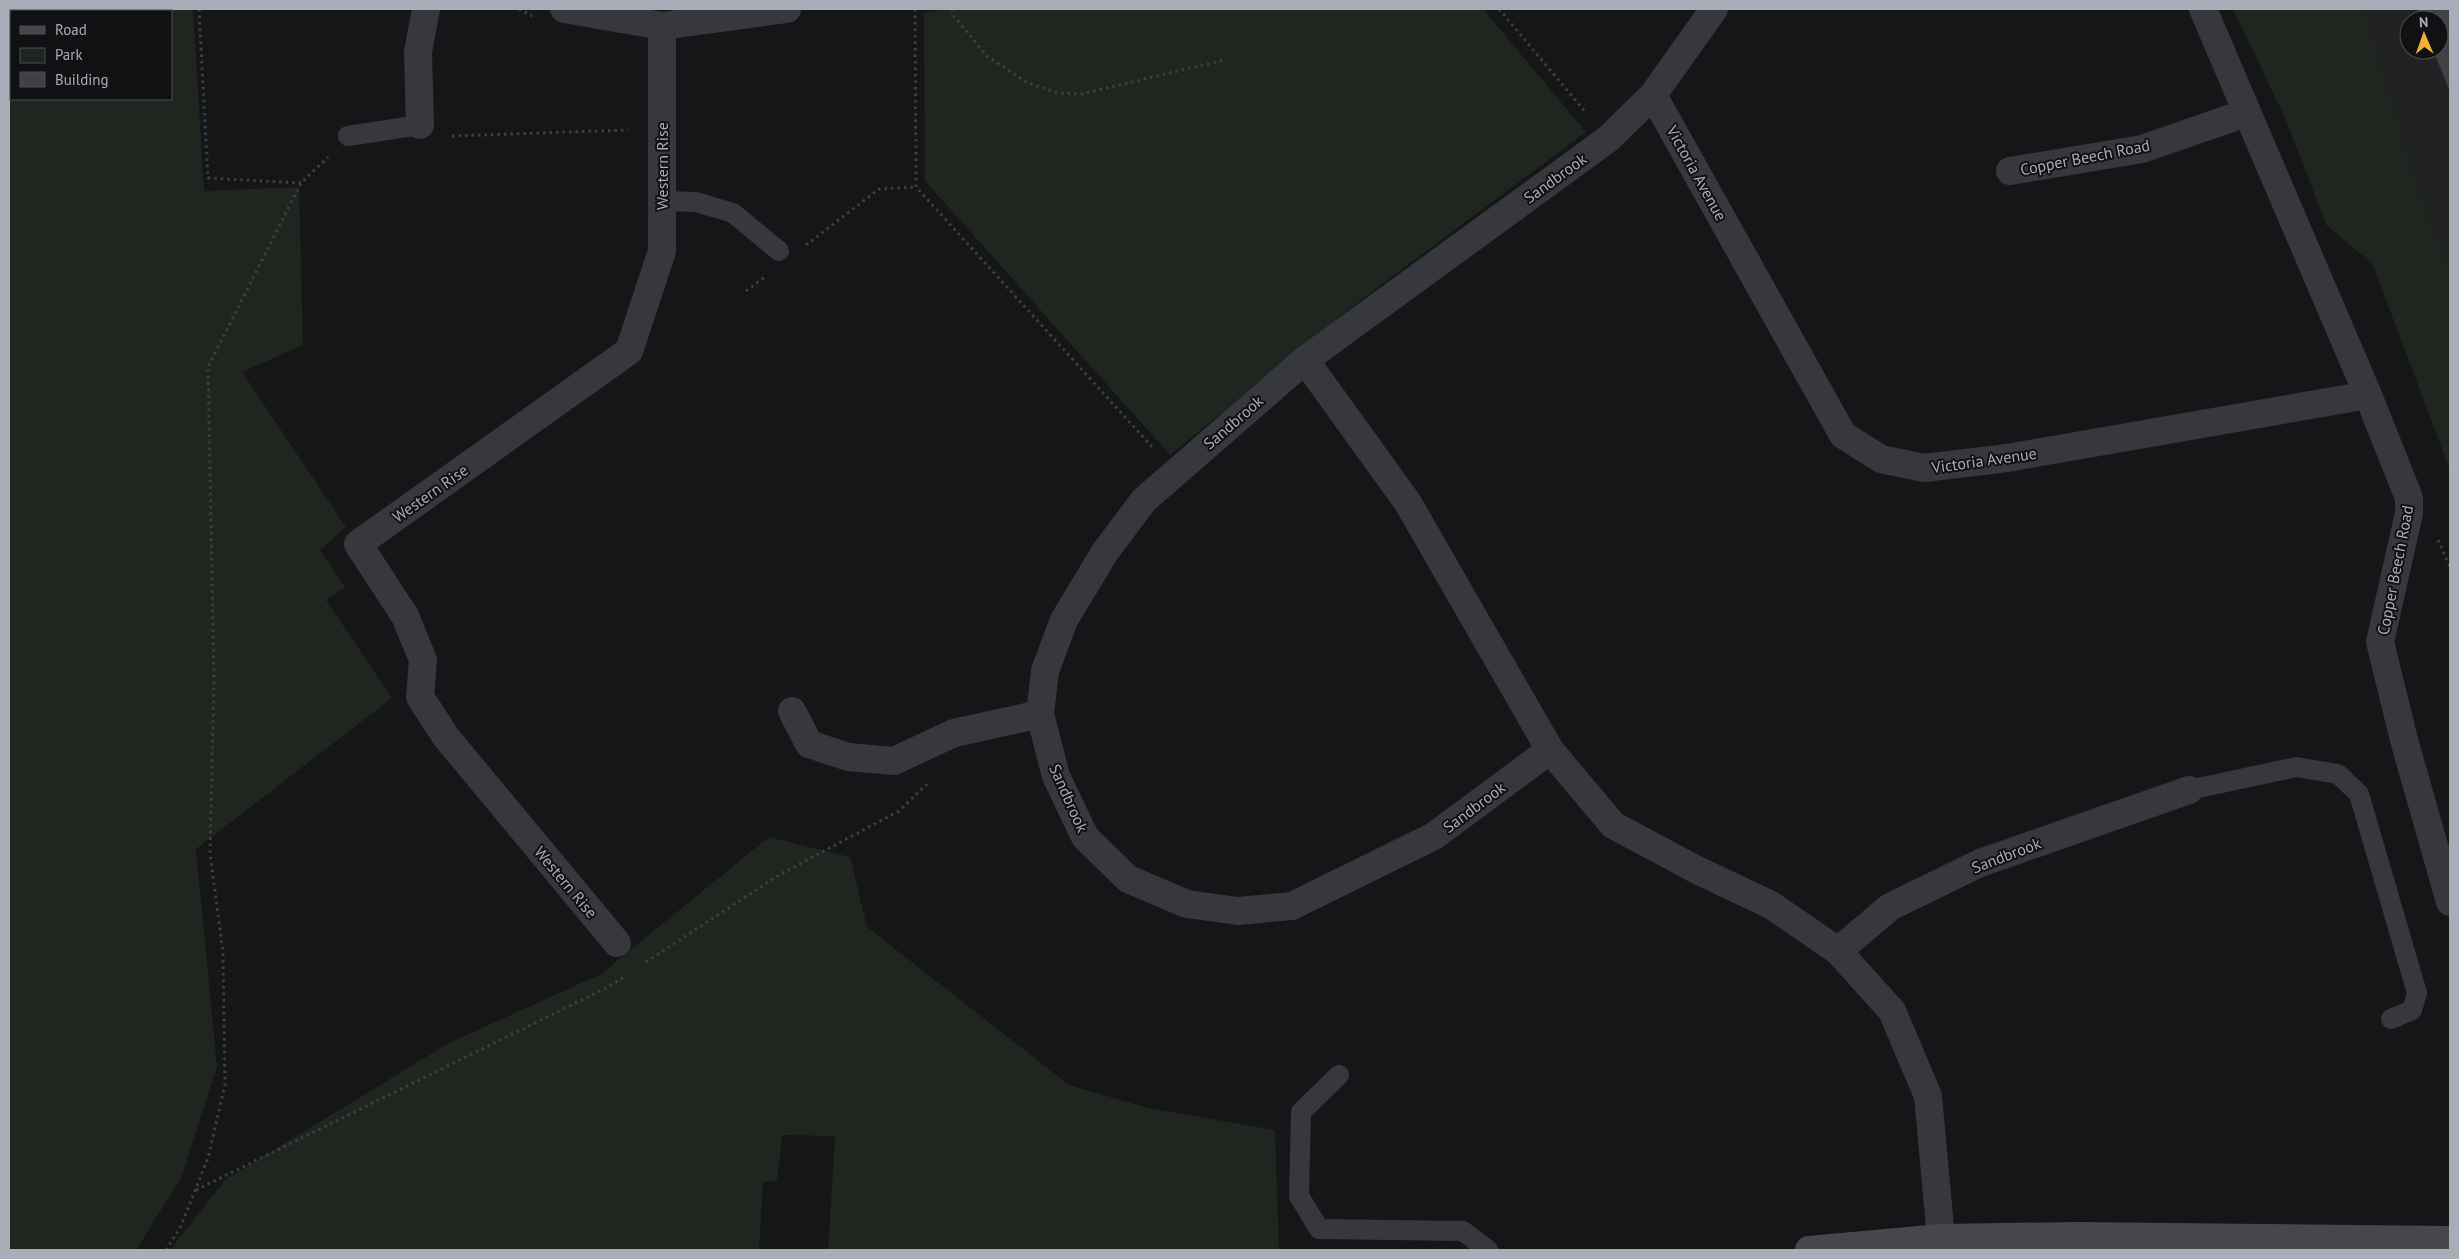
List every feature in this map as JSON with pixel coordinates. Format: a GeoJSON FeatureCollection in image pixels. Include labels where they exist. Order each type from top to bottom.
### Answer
{"type":"FeatureCollection","features":[{"type":"Feature","properties":{"kind":"main road"},"geometry":{"type":"LineString","coordinates":[[1811,1250],[1941,1238],[2075,1236],[2290,1244],[2450,1240]]}},
{"type":"Feature","properties":{"kind":"street"},"geometry":{"type":"LineString","coordinates":[[420,125],[418,52],[426,9]]}},
{"type":"Feature","properties":{"kind":"street"},"geometry":{"type":"LineString","coordinates":[[564,9],[662,26],[787,9]]}},
{"type":"Feature","properties":{"kind":"street"},"geometry":{"type":"LineString","coordinates":[[1654,95],[1714,9]]}},
{"type":"Feature","properties":{"kind":"street","name":"Copper Beech Road"},"geometry":{"type":"LineString","coordinates":[[2203,9],[2368,395],[2409,498],[2409,512],[2380,642],[2404,740],[2450,902]]}},
{"type":"Feature","properties":{"kind":"street","name":"Western Rise"},"geometry":{"type":"LineString","coordinates":[[617,943],[446,737],[420,697],[423,660],[405,616],[358,544],[629,351],[662,252],[662,26]]}},
{"type":"Feature","properties":{"kind":"street","name":"Sandbrook"},"geometry":{"type":"LineString","coordinates":[[1550,750],[1434,836],[1292,906],[1238,911],[1187,904],[1128,879],[1085,838],[1056,776],[1040,714],[1045,671],[1064,620],[1104,552],[1144,500],[1304,360],[1608,139],[1654,95]]}},
{"type":"Feature","properties":{"kind":"street","name":"Victoria Avenue"},"geometry":{"type":"LineString","coordinates":[[1654,95],[1843,435],[1881,459],[1924,468],[2007,458],[2368,395]]}},
{"type":"Feature","properties":{"kind":"street","name":"Copper Beech Road"},"geometry":{"type":"LineString","coordinates":[[2010,171],[2142,149],[2246,113]]}},
{"type":"Feature","properties":{"kind":"street"},"geometry":{"type":"LineString","coordinates":[[1304,360],[1408,503],[1550,750],[1613,825],[1695,869],[1771,905],[1838,951],[1892,1012],[1928,1096],[1941,1238]]}},
{"type":"Feature","properties":{"kind":"street"},"geometry":{"type":"LineString","coordinates":[[792,711],[809,744],[848,757],[894,761],[954,733],[1040,714]]}},
{"type":"Feature","properties":{"kind":"street","name":"Sandbrook"},"geometry":{"type":"LineString","coordinates":[[1838,951],[1890,907],[1980,863],[2189,790]]}},
{"type":"Feature","properties":{"kind":"lane"},"geometry":{"type":"LineString","coordinates":[[348,136],[420,125]]}},
{"type":"Feature","properties":{"kind":"lane"},"geometry":{"type":"LineString","coordinates":[[662,201],[696,202],[734,213],[779,251]]}},
{"type":"Feature","properties":{"kind":"lane"},"geometry":{"type":"LineString","coordinates":[[2189,790],[2296,767],[2338,774],[2359,794],[2417,993],[2412,1010],[2391,1018]]}},
{"type":"Feature","properties":{"kind":"lane"},"geometry":{"type":"LineString","coordinates":[[1340,1075],[1302,1112],[1300,1196],[1318,1229],[1463,1231],[1488,1250]]}},
{"type":"Feature","properties":{"kind":"path"},"geometry":{"type":"LineString","coordinates":[[200,9],[208,178],[301,183]]}},
{"type":"Feature","properties":{"kind":"path"},"geometry":{"type":"LineString","coordinates":[[915,9],[916,187],[1175,472]]}},
{"type":"Feature","properties":{"kind":"path"},"geometry":{"type":"LineString","coordinates":[[952,9],[954,16],[987,56],[1026,82],[1057,93],[1082,94],[1224,60]]}},
{"type":"Feature","properties":{"kind":"path"},"geometry":{"type":"LineString","coordinates":[[1499,9],[1608,139]]}},
{"type":"Feature","properties":{"kind":"path"},"geometry":{"type":"LineString","coordinates":[[420,125],[436,137],[631,130]]}},
{"type":"Feature","properties":{"kind":"path"},"geometry":{"type":"LineString","coordinates":[[166,1250],[180,1228],[208,1158],[225,1085],[223,952],[210,854],[214,680],[208,367],[301,183],[348,136]]}},
{"type":"Feature","properties":{"kind":"path"},"geometry":{"type":"LineString","coordinates":[[801,249],[879,189],[916,187]]}},
{"type":"Feature","properties":{"kind":"path"},"geometry":{"type":"LineString","coordinates":[[746,291],[770,273]]}},
{"type":"Feature","properties":{"kind":"path"},"geometry":{"type":"LineString","coordinates":[[641,966],[779,875],[899,811],[927,784]]}},
{"type":"Feature","properties":{"kind":"path"},"geometry":{"type":"LineString","coordinates":[[195,1191],[608,987],[624,976]]}},
{"type":"Feature","properties":{"kind":"shaded area"},"geometry":{"type":"Polygon","coordinates":[[[2364,9],[2450,9],[2450,273],[2412,170],[2364,9]]]}},
{"type":"Feature","properties":{"kind":"green space"},"geometry":{"type":"Polygon","coordinates":[[[9,9],[193,9],[204,191],[299,187],[303,345],[242,372],[346,527],[320,550],[345,587],[326,600],[392,698],[196,849],[217,1067],[181,1178],[136,1250],[9,1250],[9,9]]]}},
{"type":"Feature","properties":{"kind":"green space"},"geometry":{"type":"Polygon","coordinates":[[[947,9],[1483,9],[1586,132],[1362,299],[1170,455],[925,181],[924,13],[947,9]]]}},
{"type":"Feature","properties":{"kind":"green space"},"geometry":{"type":"Polygon","coordinates":[[[2233,9],[2364,9],[2412,170],[2450,273],[2450,470],[2372,263],[2327,226],[2285,118],[2233,9]]]}},
{"type":"Feature","properties":{"kind":"green space"},"geometry":{"type":"Polygon","coordinates":[[[769,837],[850,857],[867,927],[1069,1085],[1148,1108],[1275,1130],[1279,1250],[828,1250],[835,1136],[782,1135],[777,1181],[763,1182],[759,1250],[170,1250],[226,1179],[449,1043],[601,974],[769,837]]]}},
{"type":"Feature","properties":{"kind":"building"},"geometry":{"type":"Polygon","coordinates":[[[2450,9],[2450,92],[2437,60],[2449,60],[2449,10],[2417,10],[2450,9]]]}}]}
